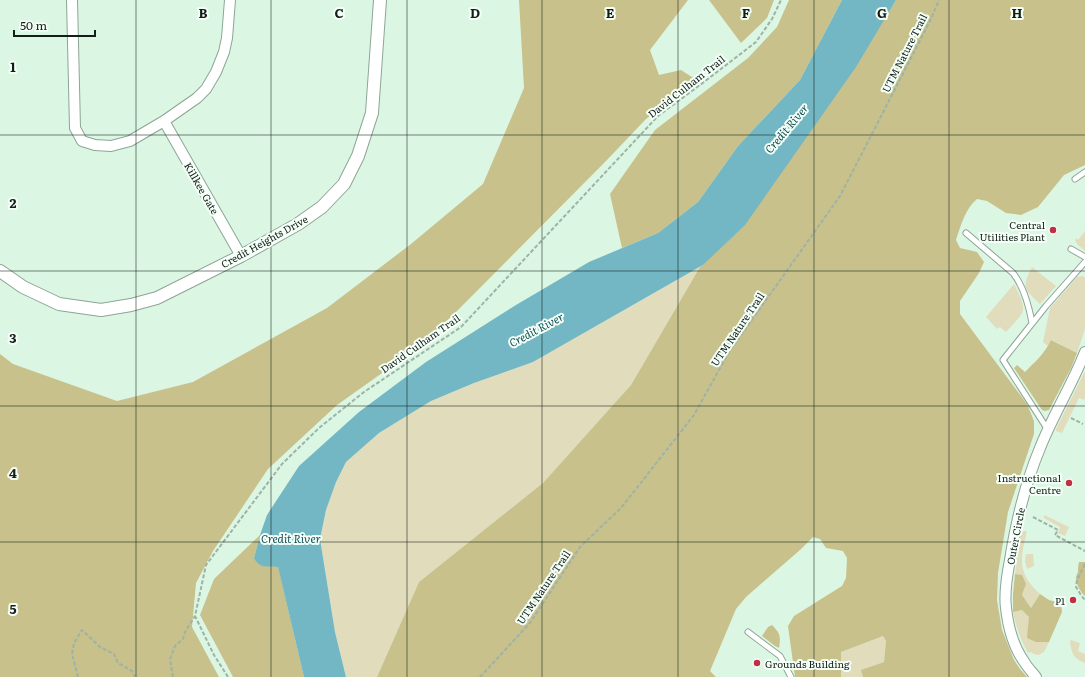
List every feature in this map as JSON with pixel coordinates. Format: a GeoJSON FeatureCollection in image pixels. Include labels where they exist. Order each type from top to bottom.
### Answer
{"type":"FeatureCollection","features":[{"type":"Feature","properties":{"kind":"street"},"geometry":{"type":"LineString","coordinates":[[72,0],[75,128],[82,141],[95,145],[111,146],[130,141],[164,121],[197,98],[206,89],[216,72],[224,52],[227,38],[230,0]]}},
{"type":"Feature","properties":{"kind":"street","name":"Credit Heights Drive"},"geometry":{"type":"LineString","coordinates":[[0,271],[23,287],[59,304],[101,310],[157,298],[241,256],[310,216],[322,207],[344,184],[358,156],[372,112],[380,0]]}},
{"type":"Feature","properties":{"kind":"street","name":"Killkee Gate"},"geometry":{"type":"LineString","coordinates":[[164,121],[241,256]]}},
{"type":"Feature","properties":{"kind":"street","name":"Outer Circle"},"geometry":{"type":"LineString","coordinates":[[1036,677],[1024,661],[1015,644],[1006,608],[1007,575],[1023,497],[1034,463],[1085,352]]}},
{"type":"Feature","properties":{"kind":"lane"},"geometry":{"type":"LineString","coordinates":[[1075,179],[1085,172]]}},
{"type":"Feature","properties":{"kind":"lane"},"geometry":{"type":"LineString","coordinates":[[966,233],[1013,273],[1018,280],[1028,304],[1032,323]]}},
{"type":"Feature","properties":{"kind":"lane"},"geometry":{"type":"LineString","coordinates":[[1071,249],[1085,257]]}},
{"type":"Feature","properties":{"kind":"lane"},"geometry":{"type":"LineString","coordinates":[[1048,430],[1003,360],[1046,306],[1085,262]]}},
{"type":"Feature","properties":{"kind":"lane"},"geometry":{"type":"LineString","coordinates":[[748,632],[780,656],[791,677]]}},
{"type":"Feature","properties":{"kind":"path","name":"David Culham Trail"},"geometry":{"type":"LineString","coordinates":[[173,677],[170,659],[175,646],[183,639],[185,632],[195,616],[206,565],[282,464],[319,428],[364,392],[461,327],[658,116],[756,42],[772,19],[781,0]]}},
{"type":"Feature","properties":{"kind":"path","name":"UTM Nature Trail"},"geometry":{"type":"LineString","coordinates":[[480,677],[530,623],[580,547],[621,508],[694,415],[729,352],[840,196],[930,21],[939,0]]}},
{"type":"Feature","properties":{"kind":"path"},"geometry":{"type":"LineString","coordinates":[[1071,418],[1083,424]]}},
{"type":"Feature","properties":{"kind":"path"},"geometry":{"type":"LineString","coordinates":[[1033,517],[1058,530],[1055,535],[1085,551]]}},
{"type":"Feature","properties":{"kind":"path"},"geometry":{"type":"LineString","coordinates":[[1085,564],[1077,580],[1076,587],[1085,600]]}},
{"type":"Feature","properties":{"kind":"path"},"geometry":{"type":"LineString","coordinates":[[195,616],[214,655],[228,677]]}},
{"type":"Feature","properties":{"kind":"path"},"geometry":{"type":"LineString","coordinates":[[78,677],[72,654],[74,643],[82,630],[100,646],[114,654],[118,663],[132,671],[135,677]]}},
{"type":"Feature","properties":{"kind":"shaded area"},"geometry":{"type":"Polygon","coordinates":[[[519,0],[688,0],[650,50],[659,75],[681,70],[698,81],[646,119],[453,315],[409,354],[337,405],[268,469],[213,551],[196,583],[192,627],[219,677],[0,677],[0,354],[13,364],[117,401],[193,382],[327,308],[411,244],[483,184],[524,88],[519,0]]]}},
{"type":"Feature","properties":{"kind":"shaded area"},"geometry":{"type":"Polygon","coordinates":[[[709,0],[774,0],[767,18],[741,43],[709,0]]]}},
{"type":"Feature","properties":{"kind":"shaded area"},"geometry":{"type":"Polygon","coordinates":[[[789,0],[842,0],[800,80],[738,146],[698,202],[658,233],[622,248],[610,194],[655,130],[748,58],[777,27],[789,0]]]}},
{"type":"Feature","properties":{"kind":"shaded area"},"geometry":{"type":"Polygon","coordinates":[[[896,0],[1085,0],[1085,165],[1064,175],[1038,207],[1021,215],[1006,213],[987,201],[977,199],[966,212],[956,240],[960,248],[977,252],[984,262],[979,273],[960,301],[960,314],[1027,404],[1034,421],[1034,434],[1008,512],[998,573],[997,600],[1002,630],[1014,660],[1027,677],[863,677],[861,670],[884,662],[886,641],[883,636],[841,652],[841,677],[795,677],[788,626],[794,616],[842,586],[846,578],[847,558],[843,551],[826,548],[820,539],[813,537],[746,597],[736,609],[710,671],[716,677],[377,677],[419,582],[543,483],[631,385],[700,267],[703,265],[881,24],[896,0]]]}},
{"type":"Feature","properties":{"kind":"shaded area"},"geometry":{"type":"Polygon","coordinates":[[[1085,231],[1085,251],[1077,244],[1075,240],[1076,238],[1078,240],[1085,231]]]}},
{"type":"Feature","properties":{"kind":"shaded area"},"geometry":{"type":"Polygon","coordinates":[[[700,267],[631,385],[543,483],[419,582],[377,677],[346,677],[335,632],[320,539],[326,510],[336,481],[346,462],[379,433],[431,401],[474,383],[533,362],[700,267]]]}},
{"type":"Feature","properties":{"kind":"shaded area"},"geometry":{"type":"Polygon","coordinates":[[[1032,267],[1056,286],[1040,304],[1030,295],[1025,284],[1032,267]]]}},
{"type":"Feature","properties":{"kind":"shaded area"},"geometry":{"type":"Polygon","coordinates":[[[1077,277],[1085,277],[1085,329],[1077,353],[1052,340],[1048,346],[1043,342],[1050,308],[1077,277]]]}},
{"type":"Feature","properties":{"kind":"shaded area"},"geometry":{"type":"Polygon","coordinates":[[[1014,284],[1021,300],[1023,310],[1018,319],[1006,332],[1000,327],[997,329],[986,317],[1014,284]]]}},
{"type":"Feature","properties":{"kind":"shaded area"},"geometry":{"type":"Polygon","coordinates":[[[1051,340],[1077,353],[1071,368],[1049,410],[1045,411],[1042,410],[1014,368],[1017,365],[1025,372],[1043,353],[1051,340]]]}},
{"type":"Feature","properties":{"kind":"shaded area"},"geometry":{"type":"Polygon","coordinates":[[[1085,371],[1084,400],[1079,398],[1062,433],[1056,431],[1056,429],[1085,371]]]}},
{"type":"Feature","properties":{"kind":"shaded area"},"geometry":{"type":"Polygon","coordinates":[[[1044,515],[1069,527],[1065,536],[1058,533],[1060,527],[1044,518],[1044,515]]]}},
{"type":"Feature","properties":{"kind":"shaded area"},"geometry":{"type":"Polygon","coordinates":[[[1027,531],[1023,550],[1022,566],[1027,579],[1040,594],[1031,608],[1022,595],[1026,584],[1015,574],[1021,533],[1027,531]]]}},
{"type":"Feature","properties":{"kind":"shaded area"},"geometry":{"type":"Polygon","coordinates":[[[260,535],[254,558],[278,566],[304,677],[233,677],[200,615],[214,579],[260,535]]]}},
{"type":"Feature","properties":{"kind":"shaded area"},"geometry":{"type":"Polygon","coordinates":[[[1026,554],[1033,554],[1034,566],[1027,569],[1025,561],[1026,554]]]}},
{"type":"Feature","properties":{"kind":"shaded area"},"geometry":{"type":"Polygon","coordinates":[[[1079,562],[1085,562],[1085,596],[1079,588],[1076,580],[1079,562]]]}},
{"type":"Feature","properties":{"kind":"shaded area"},"geometry":{"type":"Polygon","coordinates":[[[1015,574],[1022,575],[1026,584],[1022,595],[1031,608],[1040,594],[1049,600],[1061,603],[1062,612],[1049,642],[1036,642],[1027,638],[1029,617],[1022,610],[1013,612],[1015,574]]]}},
{"type":"Feature","properties":{"kind":"shaded area"},"geometry":{"type":"Polygon","coordinates":[[[1022,610],[1029,617],[1036,642],[1049,642],[1044,652],[1039,655],[1031,652],[1028,653],[1019,633],[1013,612],[1022,610]]]}},
{"type":"Feature","properties":{"kind":"shaded area"},"geometry":{"type":"Polygon","coordinates":[[[772,625],[777,630],[779,635],[779,648],[762,636],[768,627],[772,625]]]}},
{"type":"Feature","properties":{"kind":"shaded area"},"geometry":{"type":"Polygon","coordinates":[[[883,636],[886,641],[884,662],[862,670],[863,677],[841,677],[841,652],[883,636]]]}},
{"type":"Feature","properties":{"kind":"shaded area"},"geometry":{"type":"Polygon","coordinates":[[[1071,640],[1080,643],[1078,651],[1085,654],[1085,663],[1078,660],[1072,652],[1070,645],[1071,640]]]}},
{"type":"Feature","properties":{"kind":"water","name":"Credit River"},"geometry":{"type":"Polygon","coordinates":[[[842,0],[896,0],[856,67],[745,225],[703,265],[533,362],[474,383],[431,401],[379,433],[346,462],[336,482],[326,510],[320,539],[335,632],[346,677],[304,677],[278,567],[267,567],[261,565],[256,562],[254,558],[267,515],[299,466],[359,412],[426,362],[516,305],[589,262],[658,233],[698,202],[738,146],[800,80],[842,0]]]}},
{"type":"Feature","properties":{"kind":"place","name":"Central Utilities Plant"},"geometry":{"type":"Point","coordinates":[1053,230]}},
{"type":"Feature","properties":{"kind":"place","name":"Instructional Centre"},"geometry":{"type":"Point","coordinates":[1069,483]}},
{"type":"Feature","properties":{"kind":"place","name":"P1"},"geometry":{"type":"Point","coordinates":[1073,600]}},
{"type":"Feature","properties":{"kind":"place","name":"Grounds Building"},"geometry":{"type":"Point","coordinates":[757,663]}}]}
